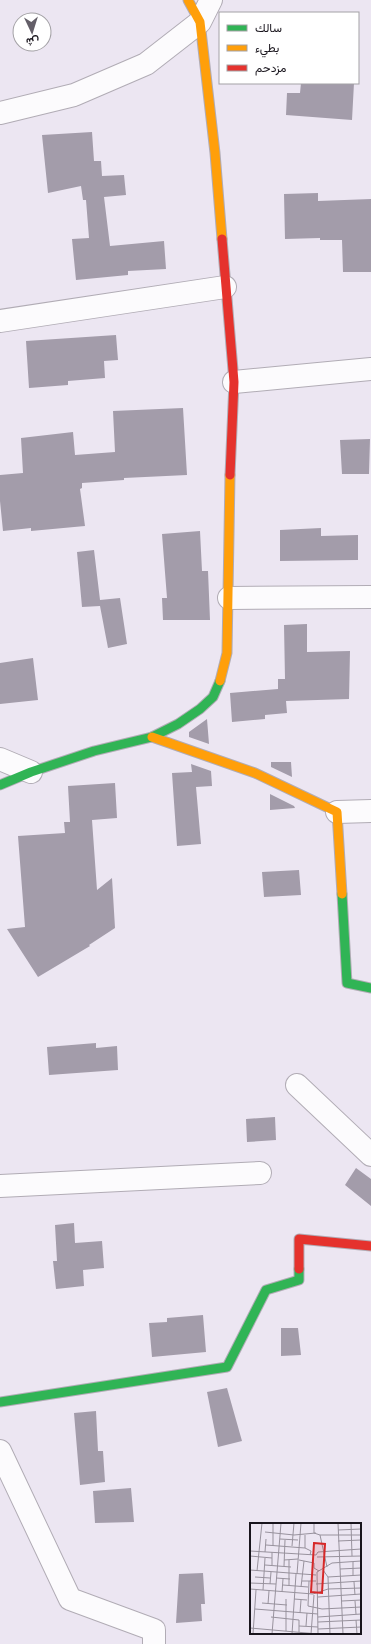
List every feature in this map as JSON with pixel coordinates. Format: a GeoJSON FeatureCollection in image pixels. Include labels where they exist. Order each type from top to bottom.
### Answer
{"type":"FeatureCollection","features":[{"type":"Feature","properties":{"kind":"street"},"geometry":{"type":"LineString","coordinates":[[0,785],[31,772],[94,750],[152,737],[189,717],[213,697],[220,683],[228,653],[229,514],[234,382],[215,153],[200,22],[188,0]]}},
{"type":"Feature","properties":{"kind":"street"},"geometry":{"type":"LineString","coordinates":[[0,113],[74,95],[146,64],[200,22],[211,0]]}},
{"type":"Feature","properties":{"kind":"street"},"geometry":{"type":"LineString","coordinates":[[0,321],[225,287]]}},
{"type":"Feature","properties":{"kind":"street"},"geometry":{"type":"LineString","coordinates":[[234,382],[371,369]]}},
{"type":"Feature","properties":{"kind":"street"},"geometry":{"type":"LineString","coordinates":[[229,598],[371,597]]}},
{"type":"Feature","properties":{"kind":"street"},"geometry":{"type":"LineString","coordinates":[[152,737],[255,773],[337,812],[371,811]]}},
{"type":"Feature","properties":{"kind":"street"},"geometry":{"type":"LineString","coordinates":[[0,758],[31,772]]}},
{"type":"Feature","properties":{"kind":"street"},"geometry":{"type":"LineString","coordinates":[[337,812],[347,983],[371,988]]}},
{"type":"Feature","properties":{"kind":"street"},"geometry":{"type":"LineString","coordinates":[[297,1085],[371,1155]]}},
{"type":"Feature","properties":{"kind":"street"},"geometry":{"type":"LineString","coordinates":[[0,1186],[260,1173]]}},
{"type":"Feature","properties":{"kind":"street"},"geometry":{"type":"LineString","coordinates":[[0,1402],[227,1367],[266,1290],[299,1280],[299,1239],[371,1246]]}},
{"type":"Feature","properties":{"kind":"street"},"geometry":{"type":"LineString","coordinates":[[0,1451],[70,1599],[154,1630],[154,1644]]}},
{"type":"Feature","properties":{"kind":"building"},"geometry":{"type":"Polygon","coordinates":[[[301,84],[354,84],[352,120],[286,115],[287,93],[300,93],[301,84]]]}},
{"type":"Feature","properties":{"kind":"building"},"geometry":{"type":"Polygon","coordinates":[[[92,132],[94,161],[101,161],[102,176],[124,175],[126,195],[104,197],[110,246],[164,241],[166,269],[128,271],[128,275],[76,280],[72,239],[89,238],[86,200],[83,200],[81,186],[48,193],[42,135],[92,132]]]}},
{"type":"Feature","properties":{"kind":"building"},"geometry":{"type":"Polygon","coordinates":[[[318,193],[318,201],[371,199],[371,272],[343,272],[342,240],[320,240],[320,238],[285,239],[284,194],[318,193]]]}},
{"type":"Feature","properties":{"kind":"building"},"geometry":{"type":"Polygon","coordinates":[[[116,335],[118,360],[104,361],[105,378],[68,381],[68,385],[29,388],[26,341],[116,335]]]}},
{"type":"Feature","properties":{"kind":"building"},"geometry":{"type":"Polygon","coordinates":[[[183,408],[187,475],[124,478],[124,480],[82,483],[82,488],[80,489],[85,526],[31,531],[31,528],[3,531],[0,501],[0,475],[23,473],[21,438],[73,432],[75,455],[115,452],[113,411],[183,408]]]}},
{"type":"Feature","properties":{"kind":"building"},"geometry":{"type":"Polygon","coordinates":[[[370,439],[369,474],[342,474],[340,440],[370,439]]]}},
{"type":"Feature","properties":{"kind":"building"},"geometry":{"type":"Polygon","coordinates":[[[321,528],[321,536],[358,535],[358,560],[280,561],[280,530],[321,528]]]}},
{"type":"Feature","properties":{"kind":"building"},"geometry":{"type":"Polygon","coordinates":[[[200,531],[202,571],[208,571],[210,620],[163,620],[162,598],[167,598],[162,534],[200,531]]]}},
{"type":"Feature","properties":{"kind":"building"},"geometry":{"type":"Polygon","coordinates":[[[94,550],[100,600],[120,598],[127,644],[108,648],[100,606],[82,607],[77,552],[94,550]]]}},
{"type":"Feature","properties":{"kind":"building"},"geometry":{"type":"Polygon","coordinates":[[[307,624],[307,652],[350,651],[349,699],[286,701],[287,713],[265,715],[265,719],[232,722],[230,693],[278,689],[278,679],[285,679],[284,625],[307,624]]]}},
{"type":"Feature","properties":{"kind":"building"},"geometry":{"type":"Polygon","coordinates":[[[33,658],[38,700],[0,704],[0,663],[33,658]]]}},
{"type":"Feature","properties":{"kind":"building"},"geometry":{"type":"Polygon","coordinates":[[[207,719],[209,744],[189,737],[189,732],[207,719]]]}},
{"type":"Feature","properties":{"kind":"building"},"geometry":{"type":"Polygon","coordinates":[[[271,762],[291,762],[292,777],[271,767],[271,762]]]}},
{"type":"Feature","properties":{"kind":"building"},"geometry":{"type":"Polygon","coordinates":[[[191,764],[211,771],[212,786],[196,787],[201,844],[177,846],[172,773],[192,772],[191,764]]]}},
{"type":"Feature","properties":{"kind":"building"},"geometry":{"type":"Polygon","coordinates":[[[115,783],[117,818],[92,820],[97,890],[112,878],[115,928],[89,945],[90,946],[38,977],[7,929],[25,927],[18,836],[65,833],[64,822],[70,822],[68,786],[115,783]]]}},
{"type":"Feature","properties":{"kind":"building"},"geometry":{"type":"Polygon","coordinates":[[[270,794],[294,806],[295,808],[270,810],[270,794]]]}},
{"type":"Feature","properties":{"kind":"building"},"geometry":{"type":"Polygon","coordinates":[[[299,870],[301,895],[264,897],[262,872],[299,870]]]}},
{"type":"Feature","properties":{"kind":"building"},"geometry":{"type":"Polygon","coordinates":[[[96,1043],[96,1048],[117,1046],[118,1070],[49,1075],[47,1047],[96,1043]]]}},
{"type":"Feature","properties":{"kind":"building"},"geometry":{"type":"Polygon","coordinates":[[[275,1117],[276,1140],[247,1142],[246,1119],[275,1117]]]}},
{"type":"Feature","properties":{"kind":"building"},"geometry":{"type":"Polygon","coordinates":[[[356,1168],[371,1179],[371,1206],[345,1185],[356,1168]]]}},
{"type":"Feature","properties":{"kind":"building"},"geometry":{"type":"Polygon","coordinates":[[[74,1223],[75,1243],[102,1241],[104,1268],[83,1270],[84,1286],[56,1289],[53,1261],[57,1261],[55,1225],[74,1223]]]}},
{"type":"Feature","properties":{"kind":"building"},"geometry":{"type":"Polygon","coordinates":[[[203,1315],[206,1352],[152,1357],[149,1323],[167,1322],[167,1318],[203,1315]]]}},
{"type":"Feature","properties":{"kind":"building"},"geometry":{"type":"Polygon","coordinates":[[[281,1328],[298,1328],[301,1355],[281,1356],[281,1328]]]}},
{"type":"Feature","properties":{"kind":"building"},"geometry":{"type":"Polygon","coordinates":[[[227,1388],[242,1441],[218,1447],[207,1392],[227,1388]]]}},
{"type":"Feature","properties":{"kind":"building"},"geometry":{"type":"Polygon","coordinates":[[[96,1411],[98,1451],[103,1451],[105,1482],[80,1485],[74,1413],[96,1411]]]}},
{"type":"Feature","properties":{"kind":"building"},"geometry":{"type":"Polygon","coordinates":[[[131,1488],[134,1522],[95,1523],[93,1491],[131,1488]]]}},
{"type":"Feature","properties":{"kind":"building"},"geometry":{"type":"Polygon","coordinates":[[[203,1573],[205,1604],[201,1604],[202,1621],[176,1623],[179,1574],[203,1573]]]}},
{"type":"Feature","properties":{"kind":"traffic: fast"},"geometry":{"type":"LineString","coordinates":[[0,785],[31,772],[94,751],[152,737],[178,724],[200,709],[213,697],[220,681]]}},
{"type":"Feature","properties":{"kind":"traffic: fast"},"geometry":{"type":"LineString","coordinates":[[342,894],[347,983],[371,988]]}},
{"type":"Feature","properties":{"kind":"traffic: fast"},"geometry":{"type":"LineString","coordinates":[[0,1402],[227,1367],[266,1290],[299,1280],[299,1269]]}},
{"type":"Feature","properties":{"kind":"traffic: slow"},"geometry":{"type":"LineString","coordinates":[[188,0],[200,22],[215,153],[222,239]]}},
{"type":"Feature","properties":{"kind":"traffic: slow"},"geometry":{"type":"LineString","coordinates":[[220,681],[227,653],[230,475]]}},
{"type":"Feature","properties":{"kind":"traffic: slow"},"geometry":{"type":"LineString","coordinates":[[152,737],[255,773],[337,812],[342,894]]}},
{"type":"Feature","properties":{"kind":"traffic: jam"},"geometry":{"type":"LineString","coordinates":[[222,239],[234,382],[230,475]]}},
{"type":"Feature","properties":{"kind":"traffic: jam"},"geometry":{"type":"LineString","coordinates":[[299,1269],[299,1239],[371,1246]]}}]}
